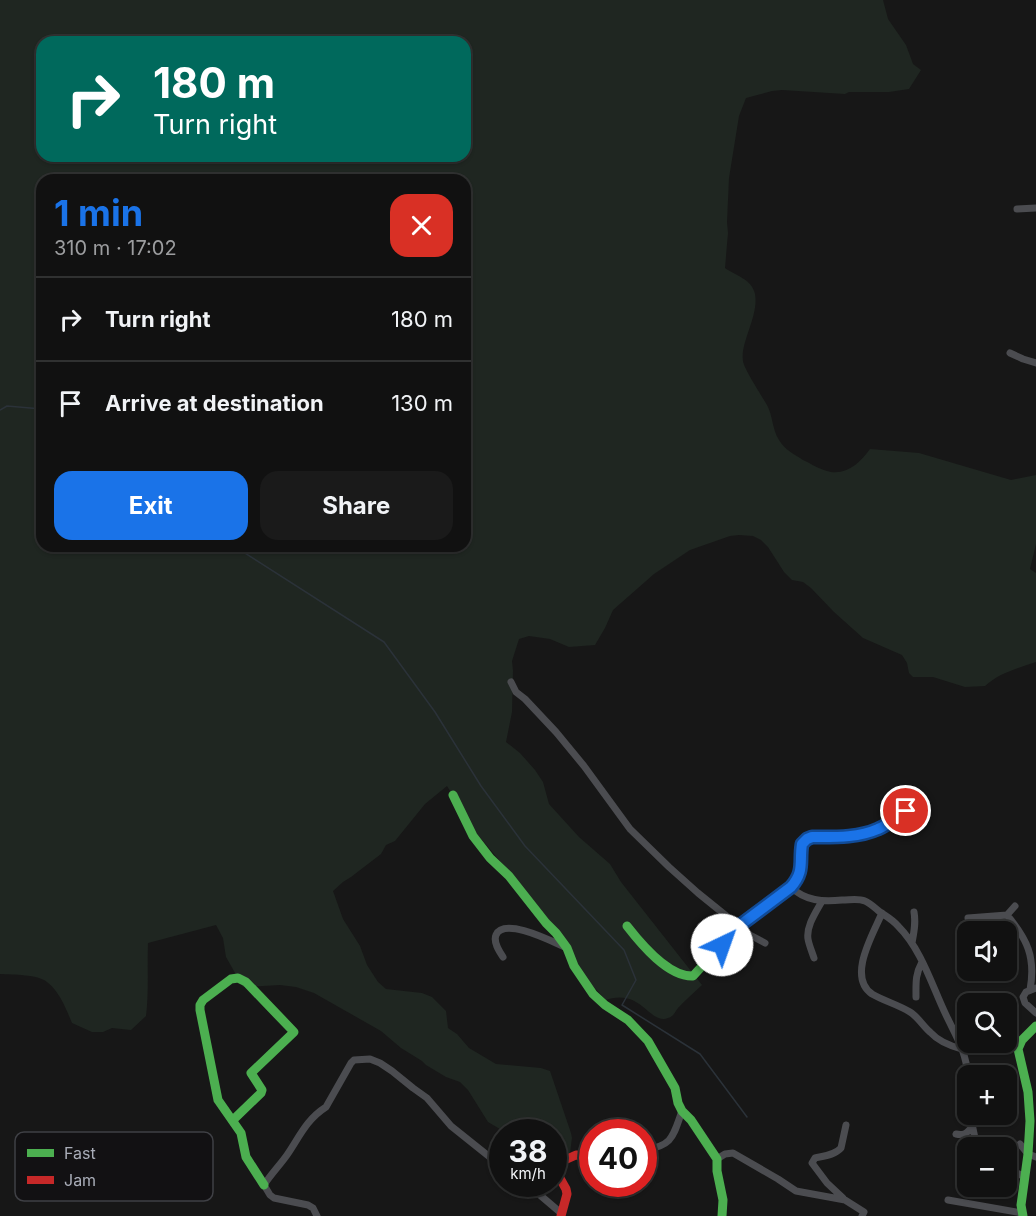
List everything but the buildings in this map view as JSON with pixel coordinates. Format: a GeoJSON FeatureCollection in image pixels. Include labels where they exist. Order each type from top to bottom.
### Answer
{"type":"FeatureCollection","features":[{"type":"Feature","properties":{"kind":"street"},"geometry":{"type":"LineString","coordinates":[[1017,209],[1036,208]]}},
{"type":"Feature","properties":{"kind":"street"},"geometry":{"type":"LineString","coordinates":[[1010,353],[1036,363]]}},
{"type":"Feature","properties":{"kind":"street"},"geometry":{"type":"LineString","coordinates":[[511,682],[516,692],[556,732],[584,766],[630,829],[669,867],[750,935],[765,943]]}},
{"type":"Feature","properties":{"kind":"street"},"geometry":{"type":"LineString","coordinates":[[453,795],[473,836],[490,858],[509,876],[567,948],[574,966],[593,994],[628,1020],[648,1041],[675,1088],[682,1111],[691,1120],[717,1159],[723,1200],[722,1216]]}},
{"type":"Feature","properties":{"kind":"street"},"geometry":{"type":"LineString","coordinates":[[627,926],[641,945],[668,966],[677,972],[693,976],[739,926],[797,880],[801,871],[802,844],[807,839],[853,836],[869,832],[881,828],[906,811]]}},
{"type":"Feature","properties":{"kind":"street"},"geometry":{"type":"LineString","coordinates":[[791,887],[805,898],[822,901],[859,899],[866,901],[900,928],[912,943],[922,962],[957,1038]]}},
{"type":"Feature","properties":{"kind":"street"},"geometry":{"type":"LineString","coordinates":[[814,958],[808,933],[809,926],[822,901]]}},
{"type":"Feature","properties":{"kind":"street"},"geometry":{"type":"LineString","coordinates":[[968,918],[1007,915],[1015,906]]}},
{"type":"Feature","properties":{"kind":"street"},"geometry":{"type":"LineString","coordinates":[[912,943],[915,930],[914,912]]}},
{"type":"Feature","properties":{"kind":"street"},"geometry":{"type":"LineString","coordinates":[[882,913],[869,939],[863,960],[861,975],[864,987],[875,996],[910,1012],[936,1038],[957,1048]]}},
{"type":"Feature","properties":{"kind":"street"},"geometry":{"type":"LineString","coordinates":[[1007,915],[1018,929],[1032,955],[1033,989],[1023,995],[1023,1000],[1036,1013]]}},
{"type":"Feature","properties":{"kind":"street"},"geometry":{"type":"LineString","coordinates":[[503,957],[495,937],[501,930],[508,929],[529,932],[567,948]]}},
{"type":"Feature","properties":{"kind":"street"},"geometry":{"type":"LineString","coordinates":[[916,997],[917,971],[922,962]]}},
{"type":"Feature","properties":{"kind":"street"},"geometry":{"type":"LineString","coordinates":[[233,1120],[261,1094],[262,1090],[254,1081],[251,1073],[294,1032],[246,982],[238,978],[231,979],[203,1000],[200,1005],[219,1100],[241,1133],[246,1157],[270,1196],[308,1205],[313,1208],[317,1216]]}},
{"type":"Feature","properties":{"kind":"street"},"geometry":{"type":"LineString","coordinates":[[948,1200],[1022,1214],[1022,1193],[1032,1156],[1028,1092],[1018,1049],[1022,1040],[1036,1026]]}},
{"type":"Feature","properties":{"kind":"street"},"geometry":{"type":"LineString","coordinates":[[264,1185],[309,1121],[326,1107],[351,1063],[363,1058],[380,1063],[428,1098],[451,1126],[489,1156]]}},
{"type":"Feature","properties":{"kind":"street"},"geometry":{"type":"LineString","coordinates":[[657,1146],[671,1139],[682,1111]]}},
{"type":"Feature","properties":{"kind":"street"},"geometry":{"type":"LineString","coordinates":[[846,1125],[841,1148],[835,1153],[815,1158],[812,1163],[827,1183],[865,1215]]}},
{"type":"Feature","properties":{"kind":"street"},"geometry":{"type":"LineString","coordinates":[[972,1125],[974,1137]]}},
{"type":"Feature","properties":{"kind":"street"},"geometry":{"type":"LineString","coordinates":[[956,1134],[962,1136],[972,1128]]}},
{"type":"Feature","properties":{"kind":"street"},"geometry":{"type":"LineString","coordinates":[[1020,1144],[1032,1156]]}},
{"type":"Feature","properties":{"kind":"street"},"geometry":{"type":"LineString","coordinates":[[717,1159],[725,1154],[733,1154],[796,1191],[845,1200]]}},
{"type":"Feature","properties":{"kind":"street"},"geometry":{"type":"LineString","coordinates":[[542,1197],[561,1215],[567,1194],[557,1173],[558,1163],[579,1155]]}},
{"type":"Feature","properties":{"kind":"street"},"geometry":{"type":"LineString","coordinates":[[1017,1173],[1025,1177]]}},
{"type":"Feature","properties":{"kind":"shaded area"},"geometry":{"type":"Polygon","coordinates":[[[0,0],[883,0],[888,19],[906,45],[913,64],[921,70],[909,89],[845,94],[772,91],[746,98],[739,116],[729,178],[725,268],[747,281],[755,294],[756,302],[744,346],[743,361],[767,405],[781,443],[793,454],[821,469],[831,472],[844,471],[861,460],[870,449],[919,453],[1011,480],[1036,475],[1036,544],[1030,569],[1036,573],[1036,662],[1003,674],[985,686],[965,687],[933,677],[913,677],[902,655],[863,638],[811,588],[803,582],[792,580],[761,540],[753,536],[739,535],[690,550],[654,574],[613,610],[595,645],[569,647],[550,639],[529,636],[519,639],[512,661],[512,712],[506,742],[520,753],[535,770],[543,782],[549,804],[579,837],[610,864],[621,882],[702,985],[668,1018],[661,1019],[628,999],[606,1000],[590,983],[542,919],[520,885],[467,822],[447,786],[425,804],[395,841],[386,845],[381,854],[333,891],[343,919],[378,982],[386,989],[422,993],[432,997],[446,1011],[448,1028],[457,1034],[469,1048],[496,1064],[541,1068],[550,1071],[566,1119],[489,1119],[489,1123],[468,1090],[460,1082],[426,1065],[381,1031],[314,993],[280,985],[243,987],[226,957],[223,938],[216,925],[148,943],[146,1016],[131,1030],[112,1028],[103,1032],[92,1032],[72,1023],[52,986],[38,978],[0,974],[0,0]]]}},
{"type":"Feature","properties":{"kind":"shaded area"},"geometry":{"type":"Polygon","coordinates":[[[567,1121],[572,1138],[567,1165],[567,1121]]]}},
{"type":"Feature","properties":{"kind":"waterway"},"geometry":{"type":"LineString","coordinates":[[0,410],[7,406],[36,408]]}},
{"type":"Feature","properties":{"kind":"waterway"},"geometry":{"type":"LineString","coordinates":[[243,552],[384,642],[435,712],[481,786],[525,846],[624,950],[636,980],[622,1005],[700,1054],[747,1117]]}},
{"type":"Feature","properties":{"kind":"traffic: fast"},"geometry":{"type":"LineString","coordinates":[[453,795],[473,836],[556,933],[593,994],[628,1020],[648,1041],[675,1088],[682,1111],[691,1120],[717,1159],[723,1200],[722,1216]]}},
{"type":"Feature","properties":{"kind":"traffic: fast"},"geometry":{"type":"LineString","coordinates":[[627,926],[647,950],[665,965],[684,975],[693,976],[739,926],[791,887],[800,871],[802,844],[807,839],[848,836],[875,831],[907,811]]}},
{"type":"Feature","properties":{"kind":"traffic: fast"},"geometry":{"type":"LineString","coordinates":[[233,1120],[261,1093],[262,1090],[251,1073],[294,1032],[246,982],[238,978],[231,979],[203,1000],[200,1010],[218,1100],[241,1133],[246,1157],[264,1185]]}},
{"type":"Feature","properties":{"kind":"traffic: fast"},"geometry":{"type":"LineString","coordinates":[[1023,1216],[1021,1205],[1030,1121],[1028,1092],[1018,1049],[1022,1040],[1036,1026]]}},
{"type":"Feature","properties":{"kind":"traffic: jam"},"geometry":{"type":"LineString","coordinates":[[561,1216],[567,1194],[557,1173],[558,1163],[579,1155]]}},
{"type":"Feature","properties":{"kind":"route"},"geometry":{"type":"LineString","coordinates":[[722,945],[739,926],[797,880],[801,871],[802,844],[807,839],[853,836],[869,832],[881,828],[906,811]]}}]}
